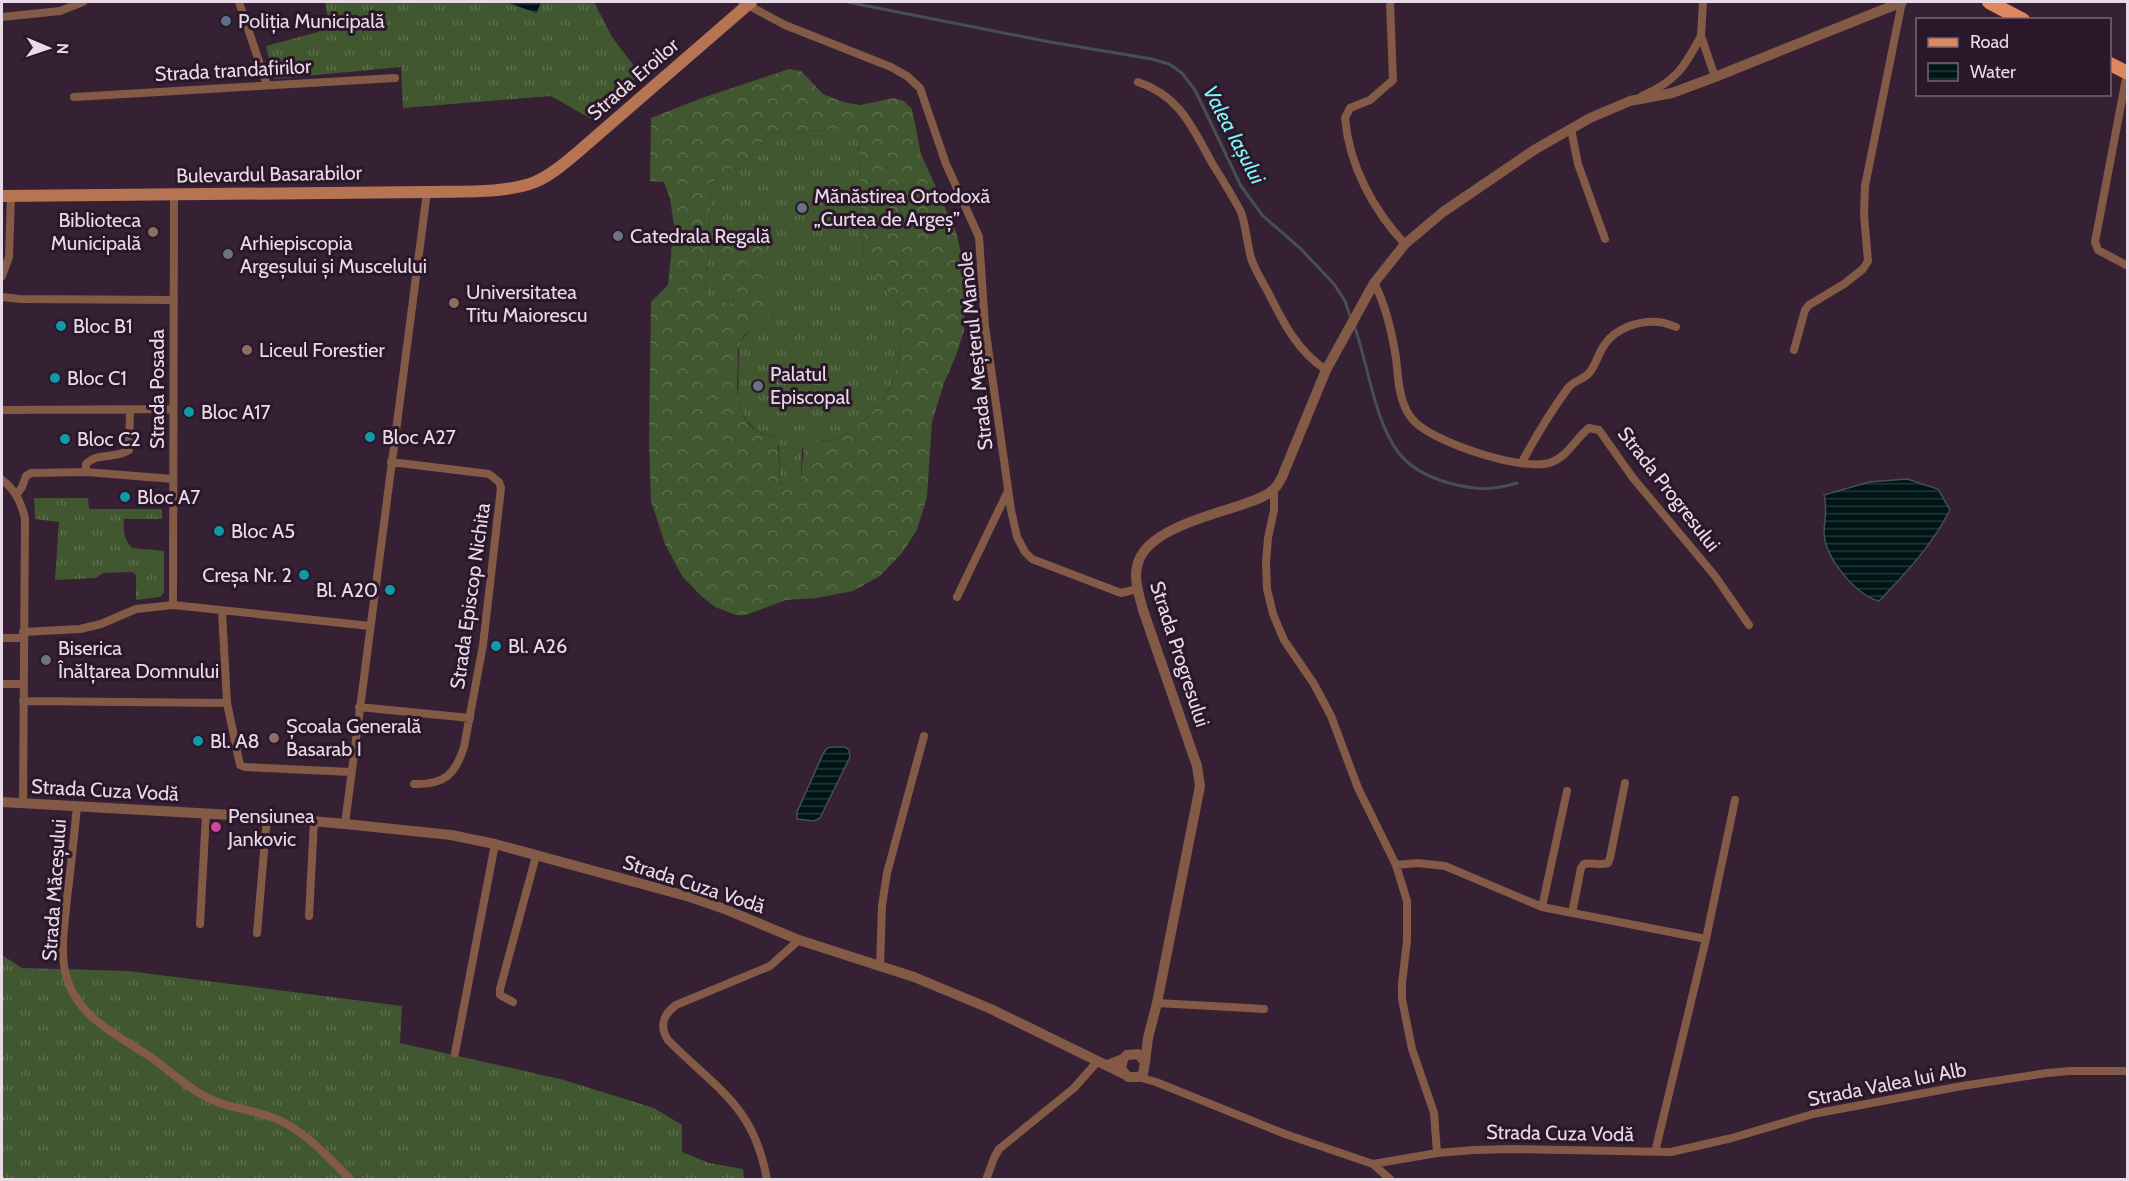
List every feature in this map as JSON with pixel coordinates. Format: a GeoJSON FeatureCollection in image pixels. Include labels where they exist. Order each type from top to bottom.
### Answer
{"type":"FeatureCollection","features":[{"type":"Feature","properties":{"kind":"main road"},"geometry":{"type":"LineString","coordinates":[[1989,2],[2019,18]]}},
{"type":"Feature","properties":{"kind":"main road","name":"Strada Eroilor"},"geometry":{"type":"LineString","coordinates":[[537,181],[578,152],[747,3]]}},
{"type":"Feature","properties":{"kind":"main road"},"geometry":{"type":"LineString","coordinates":[[2111,65],[2127,73]]}},
{"type":"Feature","properties":{"kind":"main road","name":"Bulevardul Basarabilor"},"geometry":{"type":"LineString","coordinates":[[6,196],[427,192],[512,188],[537,181]]}},
{"type":"Feature","properties":{"kind":"street"},"geometry":{"type":"LineString","coordinates":[[2,17],[60,11],[82,2]]}},
{"type":"Feature","properties":{"kind":"street"},"geometry":{"type":"LineString","coordinates":[[239,2],[267,86]]}},
{"type":"Feature","properties":{"kind":"street"},"geometry":{"type":"LineString","coordinates":[[1390,2],[1393,80],[1370,100],[1350,108],[1345,118],[1351,148],[1365,189],[1387,224],[1405,244]]}},
{"type":"Feature","properties":{"kind":"street"},"geometry":{"type":"LineString","coordinates":[[1702,2],[1701,36],[1715,77]]}},
{"type":"Feature","properties":{"kind":"street"},"geometry":{"type":"LineString","coordinates":[[1630,101],[1672,93],[1902,2]]}},
{"type":"Feature","properties":{"kind":"street"},"geometry":{"type":"LineString","coordinates":[[1794,350],[1801,320],[1809,305],[1844,284],[1868,261],[1864,215],[1865,186],[1902,2]]}},
{"type":"Feature","properties":{"kind":"street","name":"Strada Meșterul Manole"},"geometry":{"type":"LineString","coordinates":[[747,3],[785,25],[891,67],[907,76],[920,88],[946,164],[979,237],[985,326],[1008,491],[1017,537],[1025,552],[1032,559],[1121,593],[1137,589]]}},
{"type":"Feature","properties":{"kind":"street"},"geometry":{"type":"LineString","coordinates":[[1437,1153],[1434,1113],[1412,1049],[1402,999],[1401,983],[1407,942],[1407,900],[1395,865],[1358,788],[1331,716],[1314,684],[1284,640],[1273,614],[1267,589],[1266,563],[1274,510],[1274,489],[1282,477],[1326,370],[1374,284],[1405,244],[1443,212],[1534,150],[1590,118],[1663,85],[1677,75],[1685,65],[1701,36]]}},
{"type":"Feature","properties":{"kind":"street"},"geometry":{"type":"LineString","coordinates":[[2127,73],[2095,242],[2098,250],[2127,266]]}},
{"type":"Feature","properties":{"kind":"street","name":"Strada trandafirilor"},"geometry":{"type":"LineString","coordinates":[[74,97],[395,78]]}},
{"type":"Feature","properties":{"kind":"street"},"geometry":{"type":"LineString","coordinates":[[1138,82],[1166,95],[1180,109],[1193,128],[1241,212],[1252,260],[1290,334],[1302,351],[1326,370]]}},
{"type":"Feature","properties":{"kind":"street"},"geometry":{"type":"LineString","coordinates":[[1571,129],[1578,164],[1605,239]]}},
{"type":"Feature","properties":{"kind":"street"},"geometry":{"type":"LineString","coordinates":[[345,824],[427,192]]}},
{"type":"Feature","properties":{"kind":"street","name":"Strada Posada"},"geometry":{"type":"LineString","coordinates":[[173,605],[174,195]]}},
{"type":"Feature","properties":{"kind":"street"},"geometry":{"type":"LineString","coordinates":[[2,276],[9,257],[6,196]]}},
{"type":"Feature","properties":{"kind":"street","name":"Strada Progresului"},"geometry":{"type":"LineString","coordinates":[[1374,284],[1382,298],[1402,398],[1408,414],[1416,423],[1466,450],[1541,464],[1561,457],[1589,428],[1599,430],[1633,478],[1715,576],[1749,625]]}},
{"type":"Feature","properties":{"kind":"street","name":"Strada Posada"},"geometry":{"type":"LineString","coordinates":[[2,297],[174,300]]}},
{"type":"Feature","properties":{"kind":"street"},"geometry":{"type":"LineString","coordinates":[[1522,462],[1543,424],[1575,381],[1590,372],[1612,335],[1636,324],[1658,322],[1676,327]]}},
{"type":"Feature","properties":{"kind":"street"},"geometry":{"type":"LineString","coordinates":[[2,410],[173,409]]}},
{"type":"Feature","properties":{"kind":"street","name":"Strada Posada"},"geometry":{"type":"LineString","coordinates":[[86,472],[86,464],[90,459],[115,456],[129,450],[130,410]]}},
{"type":"Feature","properties":{"kind":"street","name":"Strada Episcop Nichita"},"geometry":{"type":"LineString","coordinates":[[391,462],[489,474],[499,482],[500,500],[483,645],[464,747],[453,771],[441,780],[434,784],[414,784]]}},
{"type":"Feature","properties":{"kind":"street","name":"Strada Posada"},"geometry":{"type":"LineString","coordinates":[[16,495],[26,476],[31,473],[86,472],[173,479]]}},
{"type":"Feature","properties":{"kind":"street"},"geometry":{"type":"LineString","coordinates":[[2,480],[16,495],[22,505],[25,518],[23,804]]}},
{"type":"Feature","properties":{"kind":"street","name":"Strada Progresului"},"geometry":{"type":"LineString","coordinates":[[1143,1069],[1200,786],[1197,766],[1137,589],[1138,560],[1157,538],[1180,527],[1261,498],[1274,489]]}},
{"type":"Feature","properties":{"kind":"street"},"geometry":{"type":"LineString","coordinates":[[957,597],[1008,491]]}},
{"type":"Feature","properties":{"kind":"street"},"geometry":{"type":"LineString","coordinates":[[2,638],[80,629],[101,624],[136,609],[173,605],[370,626]]}},
{"type":"Feature","properties":{"kind":"street"},"geometry":{"type":"LineString","coordinates":[[222,611],[227,703],[240,765],[242,767],[351,772]]}},
{"type":"Feature","properties":{"kind":"street"},"geometry":{"type":"LineString","coordinates":[[2,684],[23,684]]}},
{"type":"Feature","properties":{"kind":"street"},"geometry":{"type":"LineString","coordinates":[[23,701],[227,703]]}},
{"type":"Feature","properties":{"kind":"street","name":"Strada Episcop Nichita"},"geometry":{"type":"LineString","coordinates":[[359,707],[470,718]]}},
{"type":"Feature","properties":{"kind":"street"},"geometry":{"type":"LineString","coordinates":[[880,966],[882,906],[887,873],[924,736]]}},
{"type":"Feature","properties":{"kind":"street"},"geometry":{"type":"LineString","coordinates":[[1572,913],[1581,868],[1589,862],[1603,865],[1608,863],[1625,783]]}},
{"type":"Feature","properties":{"kind":"street"},"geometry":{"type":"LineString","coordinates":[[1542,907],[1567,791]]}},
{"type":"Feature","properties":{"kind":"street","name":"Strada Cuza Vodă"},"geometry":{"type":"LineString","coordinates":[[2,802],[314,821],[451,835],[495,844],[690,897],[799,940],[934,984],[992,1009],[1128,1077],[1143,1069],[1156,1082],[1285,1134],[1372,1164],[1437,1153],[1514,1149],[1655,1152],[1706,939],[1736,800]]}},
{"type":"Feature","properties":{"kind":"street","name":"Strada Măceșului"},"geometry":{"type":"LineString","coordinates":[[77,807],[64,940],[65,966],[73,994],[86,1012],[111,1033],[143,1052],[198,1092],[225,1105],[264,1114],[296,1130],[351,1179]]}},
{"type":"Feature","properties":{"kind":"street","name":"Strada Cuza Vodă"},"geometry":{"type":"LineString","coordinates":[[200,924],[206,814]]}},
{"type":"Feature","properties":{"kind":"street"},"geometry":{"type":"LineString","coordinates":[[257,933],[267,817]]}},
{"type":"Feature","properties":{"kind":"street"},"geometry":{"type":"LineString","coordinates":[[309,916],[314,821]]}},
{"type":"Feature","properties":{"kind":"street"},"geometry":{"type":"LineString","coordinates":[[455,1053],[495,844]]}},
{"type":"Feature","properties":{"kind":"street"},"geometry":{"type":"LineString","coordinates":[[513,1002],[500,995],[500,989],[536,856]]}},
{"type":"Feature","properties":{"kind":"street"},"geometry":{"type":"LineString","coordinates":[[1395,865],[1417,863],[1445,866],[1542,907],[1706,939]]}},
{"type":"Feature","properties":{"kind":"street"},"geometry":{"type":"LineString","coordinates":[[767,1179],[757,1143],[743,1114],[727,1094],[668,1040],[662,1023],[668,1012],[676,1005],[770,966],[799,940]]}},
{"type":"Feature","properties":{"kind":"street"},"geometry":{"type":"LineString","coordinates":[[1157,1003],[1264,1009]]}},
{"type":"Feature","properties":{"kind":"street"},"geometry":{"type":"LineString","coordinates":[[1124,1074],[1121,1070],[1128,1056],[1148,1038]]}},
{"type":"Feature","properties":{"kind":"street"},"geometry":{"type":"LineString","coordinates":[[986,1179],[999,1149],[1102,1063],[1128,1056],[1142,1057],[1143,1069]]}},
{"type":"Feature","properties":{"kind":"street","name":"Strada Valea lui Alb"},"geometry":{"type":"LineString","coordinates":[[1655,1152],[1671,1152],[1732,1138],[1813,1114],[1962,1086],[2070,1071],[2127,1071]]}},
{"type":"Feature","properties":{"kind":"street"},"geometry":{"type":"LineString","coordinates":[[1372,1164],[1391,1179]]}},
{"type":"Feature","properties":{"kind":"green space"},"geometry":{"type":"Polygon","coordinates":[[[325,2],[594,2],[612,37],[640,74],[591,119],[551,96],[403,108],[401,67],[274,79],[266,46],[318,32],[328,19],[325,2]]]}},
{"type":"Feature","properties":{"kind":"green space"},"geometry":{"type":"Polygon","coordinates":[[[789,69],[801,71],[823,94],[843,102],[860,105],[894,98],[904,101],[912,109],[921,154],[956,232],[965,269],[964,331],[932,422],[927,497],[917,530],[902,553],[880,576],[853,591],[817,598],[786,600],[746,615],[736,615],[715,607],[682,576],[665,544],[651,501],[649,442],[651,302],[668,285],[674,225],[670,199],[664,182],[650,181],[651,118],[789,69]],[[843,129],[770,133],[748,160],[718,177],[711,184],[705,289],[707,297],[733,303],[733,293],[726,280],[722,258],[725,235],[732,223],[755,224],[766,231],[769,318],[744,335],[740,343],[738,400],[744,417],[750,425],[757,431],[778,440],[780,482],[787,485],[797,485],[801,480],[804,444],[839,439],[860,424],[882,402],[892,383],[899,357],[902,331],[898,312],[888,292],[864,258],[858,139],[853,132],[843,129]]]}},
{"type":"Feature","properties":{"kind":"green space"},"geometry":{"type":"Polygon","coordinates":[[[843,129],[853,132],[858,139],[864,258],[888,292],[898,312],[902,331],[899,357],[892,383],[882,402],[860,424],[839,439],[810,443],[802,449],[801,480],[797,485],[786,485],[780,482],[779,446],[775,438],[757,431],[747,421],[738,399],[739,343],[753,327],[764,324],[726,280],[733,294],[733,303],[707,297],[705,289],[711,184],[718,177],[748,160],[770,133],[843,129]]]}},
{"type":"Feature","properties":{"kind":"green space"},"geometry":{"type":"Polygon","coordinates":[[[34,498],[88,498],[89,509],[162,509],[162,519],[124,519],[124,527],[126,538],[132,548],[164,551],[164,593],[160,597],[136,600],[136,575],[132,572],[103,573],[96,578],[55,580],[59,522],[35,519],[34,498]]]}},
{"type":"Feature","properties":{"kind":"green space"},"geometry":{"type":"Polygon","coordinates":[[[2,955],[22,968],[128,971],[402,1006],[400,1043],[564,1080],[654,1108],[682,1125],[682,1152],[709,1163],[743,1169],[744,1179],[2,1179],[2,955]]]}},
{"type":"Feature","properties":{"kind":"water"},"geometry":{"type":"Polygon","coordinates":[[[504,2],[542,2],[537,14],[504,2]]]}},
{"type":"Feature","properties":{"kind":"water"},"geometry":{"type":"Polygon","coordinates":[[[1907,479],[1938,489],[1950,510],[1927,547],[1879,601],[1852,583],[1843,574],[1830,553],[1824,533],[1826,510],[1824,495],[1869,482],[1907,479]]]}},
{"type":"Feature","properties":{"kind":"water"},"geometry":{"type":"Polygon","coordinates":[[[845,747],[849,750],[850,757],[820,818],[814,821],[797,819],[797,812],[823,754],[827,748],[845,747]]]}},
{"type":"Feature","properties":{"kind":"waterway","name":"Valea Iașului"},"geometry":{"type":"LineString","coordinates":[[847,2],[1169,64],[1182,73],[1195,90],[1241,186],[1262,215],[1301,249],[1334,284],[1345,301],[1351,319]]}},
{"type":"Feature","properties":{"kind":"waterway","name":"Valea Iașului"},"geometry":{"type":"LineString","coordinates":[[1354,325],[1377,408],[1390,439],[1403,458],[1428,475],[1459,485],[1491,488],[1517,483]]}},
{"type":"Feature","properties":{"kind":"place","name":"Poliția Municipală"},"geometry":{"type":"Point","coordinates":[226,21]}},
{"type":"Feature","properties":{"kind":"place","name":"Mănăstirea Ortodoxă „Curtea de Argeș”"},"geometry":{"type":"Point","coordinates":[802,208]}},
{"type":"Feature","properties":{"kind":"place","name":"Biblioteca Municipală"},"geometry":{"type":"Point","coordinates":[153,232]}},
{"type":"Feature","properties":{"kind":"place","name":"Catedrala Regală"},"geometry":{"type":"Point","coordinates":[618,236]}},
{"type":"Feature","properties":{"kind":"place","name":"Arhiepiscopia Argeșului și Muscelului"},"geometry":{"type":"Point","coordinates":[228,254]}},
{"type":"Feature","properties":{"kind":"place","name":"Universitatea Titu Maiorescu"},"geometry":{"type":"Point","coordinates":[454,303]}},
{"type":"Feature","properties":{"kind":"place","name":"Bloc B1"},"geometry":{"type":"Point","coordinates":[61,326]}},
{"type":"Feature","properties":{"kind":"place","name":"Liceul Forestier"},"geometry":{"type":"Point","coordinates":[247,350]}},
{"type":"Feature","properties":{"kind":"place","name":"Bloc C1"},"geometry":{"type":"Point","coordinates":[55,378]}},
{"type":"Feature","properties":{"kind":"place","name":"Palatul Episcopal"},"geometry":{"type":"Point","coordinates":[758,386]}},
{"type":"Feature","properties":{"kind":"place","name":"Bloc A17"},"geometry":{"type":"Point","coordinates":[189,412]}},
{"type":"Feature","properties":{"kind":"place","name":"Bloc A27"},"geometry":{"type":"Point","coordinates":[370,437]}},
{"type":"Feature","properties":{"kind":"place","name":"Bloc C2"},"geometry":{"type":"Point","coordinates":[65,439]}},
{"type":"Feature","properties":{"kind":"place","name":"Bloc A7"},"geometry":{"type":"Point","coordinates":[125,497]}},
{"type":"Feature","properties":{"kind":"place","name":"Bloc A5"},"geometry":{"type":"Point","coordinates":[219,531]}},
{"type":"Feature","properties":{"kind":"place","name":"Creșa Nr. 2"},"geometry":{"type":"Point","coordinates":[304,575]}},
{"type":"Feature","properties":{"kind":"place","name":"Bl. A20"},"geometry":{"type":"Point","coordinates":[390,590]}},
{"type":"Feature","properties":{"kind":"place","name":"Bl. A26"},"geometry":{"type":"Point","coordinates":[496,646]}},
{"type":"Feature","properties":{"kind":"place","name":"Biserica Înălțarea Domnului"},"geometry":{"type":"Point","coordinates":[46,660]}},
{"type":"Feature","properties":{"kind":"place","name":"Școala Generală Basarab I"},"geometry":{"type":"Point","coordinates":[274,738]}},
{"type":"Feature","properties":{"kind":"place","name":"Bl. A8"},"geometry":{"type":"Point","coordinates":[198,741]}},
{"type":"Feature","properties":{"kind":"place","name":"Pensiunea Jankovic"},"geometry":{"type":"Point","coordinates":[216,827]}}]}
